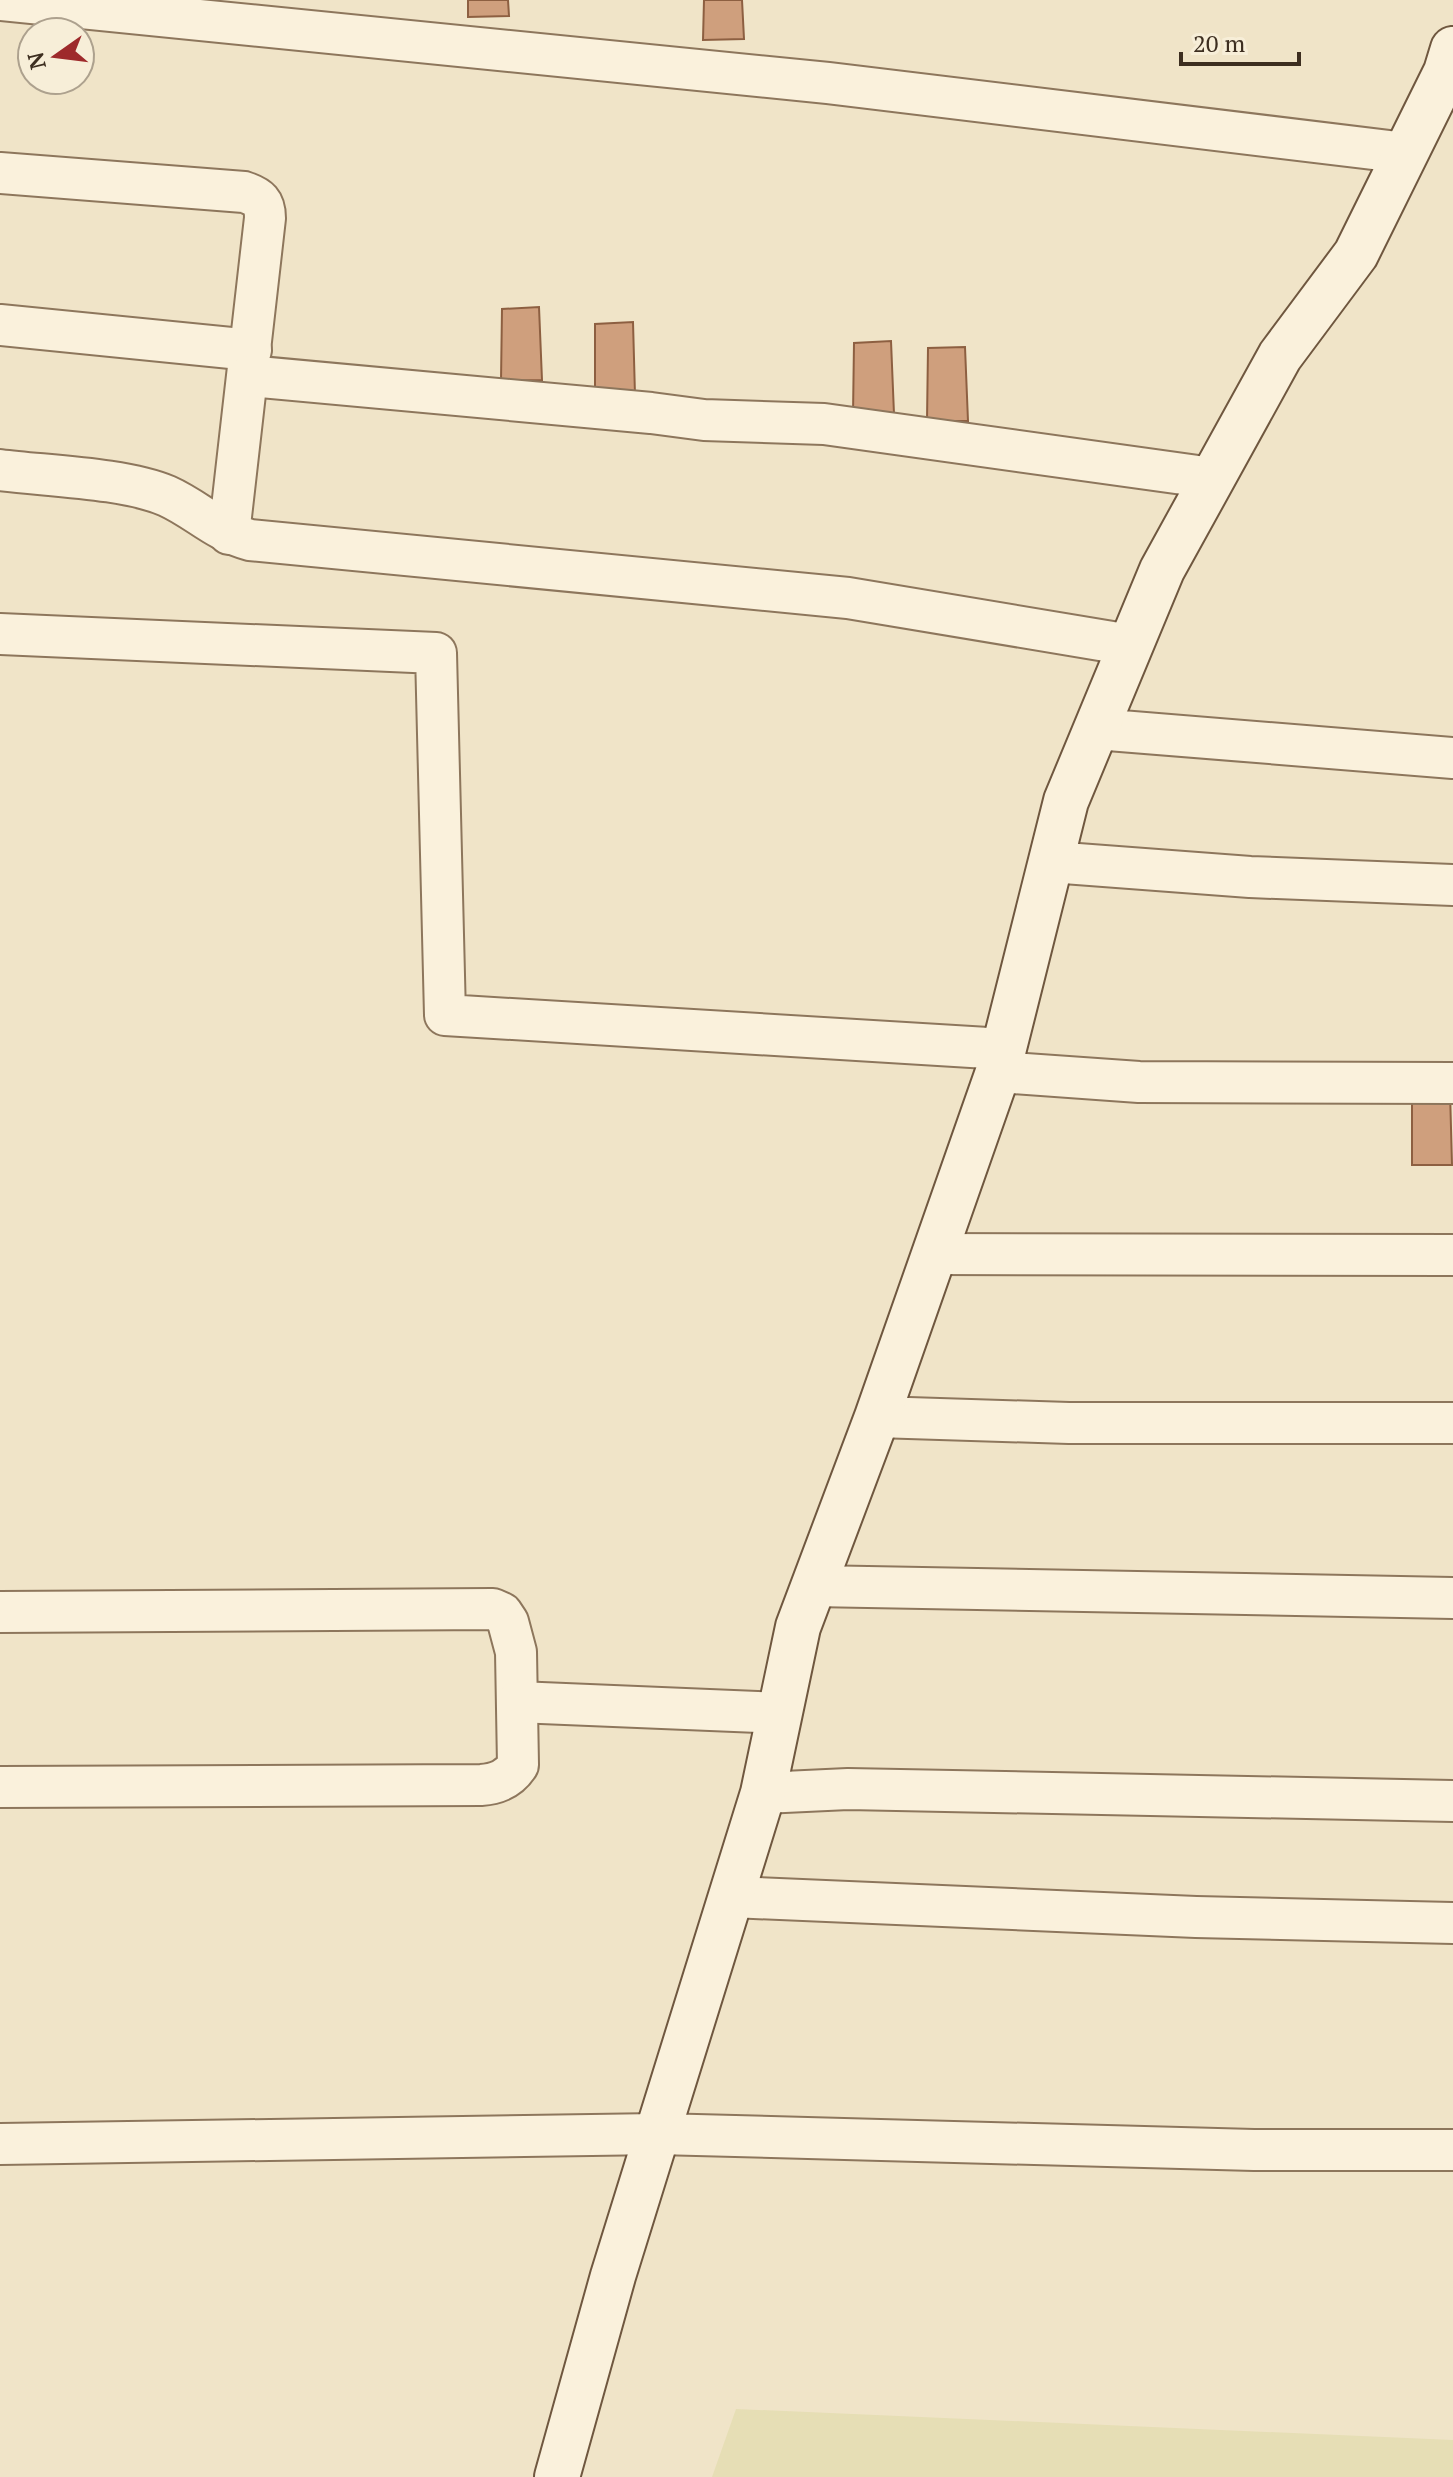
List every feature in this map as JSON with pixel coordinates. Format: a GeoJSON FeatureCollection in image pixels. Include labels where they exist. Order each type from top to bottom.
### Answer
{"type":"FeatureCollection","features":[{"type":"Feature","properties":{"kind":"main road"},"geometry":{"type":"LineString","coordinates":[[557,2477],[613,2276],[763,1793],[798,1627],[877,1417],[1001,1060],[1066,801],[1162,570],[1280,356],[1356,254],[1446,72],[1453,49]]}},
{"type":"Feature","properties":{"kind":"street"},"geometry":{"type":"LineString","coordinates":[[0,0],[828,83],[1406,153]]}},
{"type":"Feature","properties":{"kind":"street"},"geometry":{"type":"LineString","coordinates":[[0,173],[244,192],[255,195],[265,207],[229,534]]}},
{"type":"Feature","properties":{"kind":"street"},"geometry":{"type":"LineString","coordinates":[[0,325],[250,363],[704,420],[824,424],[1212,478]]}},
{"type":"Feature","properties":{"kind":"street"},"geometry":{"type":"LineString","coordinates":[[0,470],[139,487],[169,497],[229,534],[250,540],[848,598],[1130,645]]}},
{"type":"Feature","properties":{"kind":"street"},"geometry":{"type":"LineString","coordinates":[[0,634],[436,653],[445,1015],[1001,1060],[1139,1082],[1453,1083]]}},
{"type":"Feature","properties":{"kind":"street"},"geometry":{"type":"LineString","coordinates":[[1096,729],[1453,758]]}},
{"type":"Feature","properties":{"kind":"street"},"geometry":{"type":"LineString","coordinates":[[1051,862],[1250,877],[1453,885]]}},
{"type":"Feature","properties":{"kind":"street"},"geometry":{"type":"LineString","coordinates":[[934,1254],[1453,1255]]}},
{"type":"Feature","properties":{"kind":"street"},"geometry":{"type":"LineString","coordinates":[[877,1417],[1069,1423],[1453,1423]]}},
{"type":"Feature","properties":{"kind":"street"},"geometry":{"type":"LineString","coordinates":[[813,1586],[1453,1598]]}},
{"type":"Feature","properties":{"kind":"street"},"geometry":{"type":"LineString","coordinates":[[0,1612],[493,1609],[502,1613],[514,1640],[518,1765],[508,1777],[494,1784],[0,1787]]}},
{"type":"Feature","properties":{"kind":"street"},"geometry":{"type":"LineString","coordinates":[[517,1702],[780,1713]]}},
{"type":"Feature","properties":{"kind":"street"},"geometry":{"type":"LineString","coordinates":[[763,1793],[848,1789],[1453,1801]]}},
{"type":"Feature","properties":{"kind":"street"},"geometry":{"type":"LineString","coordinates":[[732,1897],[1196,1917],[1453,1923]]}},
{"type":"Feature","properties":{"kind":"street"},"geometry":{"type":"LineString","coordinates":[[0,2144],[658,2134],[1254,2150],[1453,2150]]}},
{"type":"Feature","properties":{"kind":"shaded area"},"geometry":{"type":"Polygon","coordinates":[[[736,2409],[1453,2440],[1453,2477],[712,2477],[736,2409]]]}},
{"type":"Feature","properties":{"kind":"building"},"geometry":{"type":"Polygon","coordinates":[[[468,0],[508,0],[509,16],[468,17],[468,0]]]}},
{"type":"Feature","properties":{"kind":"building"},"geometry":{"type":"Polygon","coordinates":[[[704,0],[742,0],[744,39],[703,40],[704,0]]]}},
{"type":"Feature","properties":{"kind":"building"},"geometry":{"type":"Polygon","coordinates":[[[539,307],[542,380],[501,381],[502,309],[539,307]]]}},
{"type":"Feature","properties":{"kind":"building"},"geometry":{"type":"Polygon","coordinates":[[[633,322],[635,395],[595,396],[595,324],[633,322]]]}},
{"type":"Feature","properties":{"kind":"building"},"geometry":{"type":"Polygon","coordinates":[[[891,341],[894,414],[853,415],[854,343],[891,341]]]}},
{"type":"Feature","properties":{"kind":"building"},"geometry":{"type":"Polygon","coordinates":[[[965,347],[968,421],[927,421],[928,348],[965,347]]]}},
{"type":"Feature","properties":{"kind":"building"},"geometry":{"type":"Polygon","coordinates":[[[1450,1091],[1452,1165],[1412,1165],[1412,1093],[1450,1091]]]}}]}
